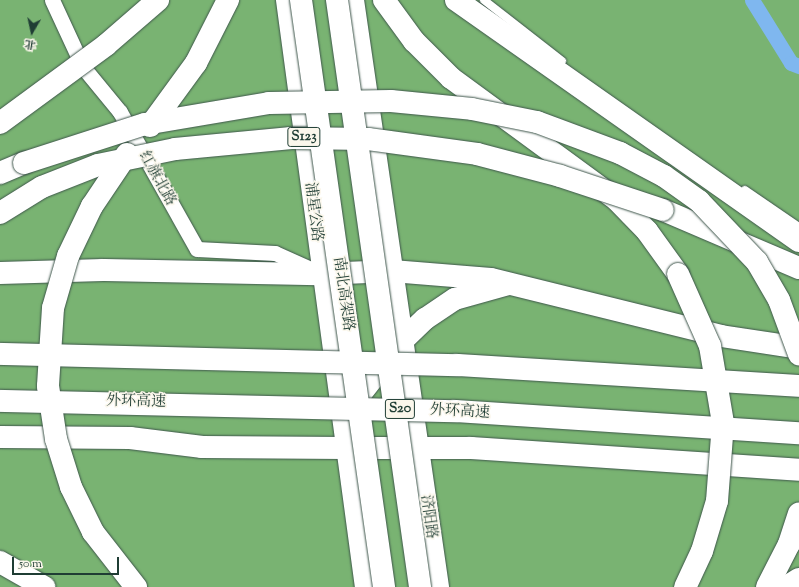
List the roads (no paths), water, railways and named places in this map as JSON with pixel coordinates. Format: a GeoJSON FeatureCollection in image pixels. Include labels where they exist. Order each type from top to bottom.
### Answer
{"type":"FeatureCollection","features":[{"type":"Feature","properties":{"kind":"main road"},"geometry":{"type":"LineString","coordinates":[[0,123],[106,45],[158,0]]}},
{"type":"Feature","properties":{"kind":"main road"},"geometry":{"type":"LineString","coordinates":[[136,587],[93,532],[62,463],[48,386],[53,308],[68,256],[92,206],[196,63],[228,0]]}},
{"type":"Feature","properties":{"kind":"main road","name":"浦星公路"},"geometry":{"type":"LineString","coordinates":[[287,0],[321,274],[345,448]]}},
{"type":"Feature","properties":{"kind":"main road","name":"南北高架路"},"geometry":{"type":"LineString","coordinates":[[301,0],[384,587]]}},
{"type":"Feature","properties":{"kind":"main road"},"geometry":{"type":"LineString","coordinates":[[337,0],[420,587]]}},
{"type":"Feature","properties":{"kind":"main road"},"geometry":{"type":"LineString","coordinates":[[353,0],[418,446]]}},
{"type":"Feature","properties":{"kind":"main road"},"geometry":{"type":"LineString","coordinates":[[384,0],[414,41],[451,78],[583,172],[632,215],[664,252],[691,297],[716,371],[723,449],[710,526],[685,587]]}},
{"type":"Feature","properties":{"kind":"main road"},"geometry":{"type":"LineString","coordinates":[[456,0],[734,189],[799,241]]}},
{"type":"Feature","properties":{"kind":"main road"},"geometry":{"type":"LineString","coordinates":[[0,174],[24,164],[145,124],[269,103],[391,101],[472,109],[530,121],[620,153],[664,176],[699,201],[757,262],[784,312],[799,354]]}},
{"type":"Feature","properties":{"kind":"main road"},"geometry":{"type":"LineString","coordinates":[[0,213],[42,187],[98,165],[174,149],[292,138],[368,139],[477,154],[560,176],[663,210],[799,268]]}},
{"type":"Feature","properties":{"kind":"main road"},"geometry":{"type":"LineString","coordinates":[[0,273],[81,270],[321,274],[392,271],[491,279],[506,285],[721,336],[799,348]]}},
{"type":"Feature","properties":{"kind":"main road"},"geometry":{"type":"LineString","coordinates":[[341,418],[402,341],[425,319],[455,299],[506,285]]}},
{"type":"Feature","properties":{"kind":"main road"},"geometry":{"type":"LineString","coordinates":[[0,354],[401,363],[799,386]]}},
{"type":"Feature","properties":{"kind":"main road","name":"外环高速"},"geometry":{"type":"LineString","coordinates":[[0,401],[415,410],[799,432]]}},
{"type":"Feature","properties":{"kind":"main road"},"geometry":{"type":"LineString","coordinates":[[0,437],[130,438],[202,446],[345,448],[418,446],[799,470]]}},
{"type":"Feature","properties":{"kind":"main road","name":"济阳路"},"geometry":{"type":"LineString","coordinates":[[418,446],[438,587]]}},
{"type":"Feature","properties":{"kind":"main road"},"geometry":{"type":"LineString","coordinates":[[345,448],[366,587]]}},
{"type":"Feature","properties":{"kind":"main road"},"geometry":{"type":"LineString","coordinates":[[767,587],[789,544],[799,514]]}},
{"type":"Feature","properties":{"kind":"main road"},"geometry":{"type":"LineString","coordinates":[[0,562],[44,587]]}},
{"type":"Feature","properties":{"kind":"main road"},"geometry":{"type":"LineString","coordinates":[[0,572],[18,587]]}},
{"type":"Feature","properties":{"kind":"main road"},"geometry":{"type":"LineString","coordinates":[[786,587],[799,579]]}},
{"type":"Feature","properties":{"kind":"street","name":"红旗北路"},"geometry":{"type":"LineString","coordinates":[[52,0],[83,67],[120,112],[197,249],[275,253],[321,274]]}},
{"type":"Feature","properties":{"kind":"lane"},"geometry":{"type":"LineString","coordinates":[[484,0],[574,71],[699,158]]}},
{"type":"Feature","properties":{"kind":"lane"},"geometry":{"type":"LineString","coordinates":[[734,189],[799,227]]}},
{"type":"Feature","properties":{"kind":"waterway"},"geometry":{"type":"LineString","coordinates":[[752,0],[791,63],[799,66]]}}]}
